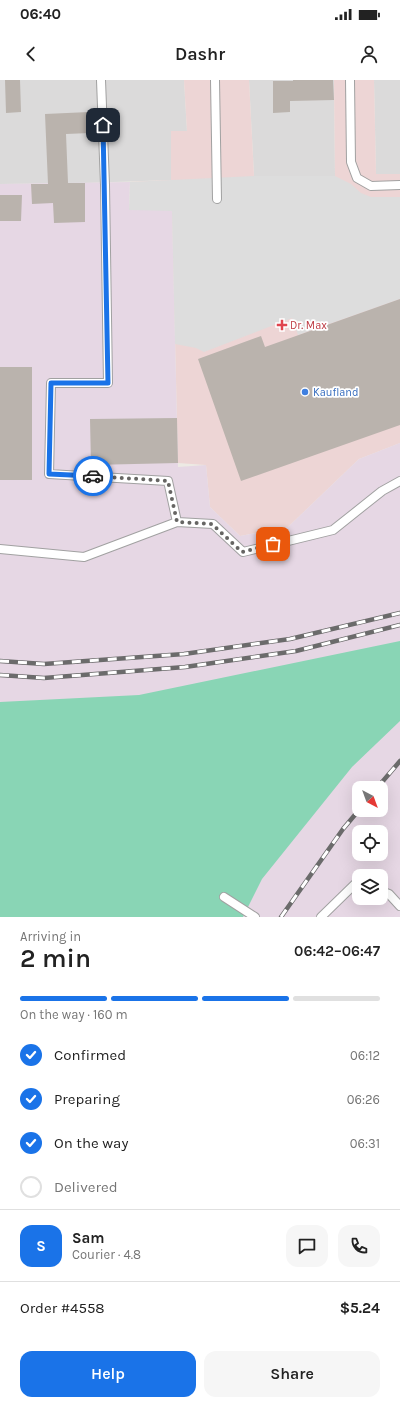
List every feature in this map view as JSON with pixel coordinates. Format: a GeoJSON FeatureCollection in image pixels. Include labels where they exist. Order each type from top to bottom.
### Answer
{"type":"FeatureCollection","features":[{"type":"Feature","properties":{"kind":"lane"},"geometry":{"type":"LineString","coordinates":[[101,80],[105,185],[108,383],[51,383],[49,474],[168,481],[177,522]]}},
{"type":"Feature","properties":{"kind":"lane"},"geometry":{"type":"LineString","coordinates":[[214,80],[218,199]]}},
{"type":"Feature","properties":{"kind":"lane"},"geometry":{"type":"LineString","coordinates":[[350,80],[351,162],[357,178],[371,186],[400,185]]}},
{"type":"Feature","properties":{"kind":"lane"},"geometry":{"type":"LineString","coordinates":[[0,549],[84,556],[177,522],[212,524],[242,552],[334,530],[382,491],[400,481]]}},
{"type":"Feature","properties":{"kind":"lane"},"geometry":{"type":"LineString","coordinates":[[321,917],[352,887]]}},
{"type":"Feature","properties":{"kind":"lane"},"geometry":{"type":"LineString","coordinates":[[388,894],[400,906]]}},
{"type":"Feature","properties":{"kind":"lane"},"geometry":{"type":"LineString","coordinates":[[224,897],[255,917]]}},
{"type":"Feature","properties":{"kind":"shaded area"},"geometry":{"type":"Polygon","coordinates":[[[0,80],[184,80],[187,131],[171,131],[171,180],[0,184],[0,80]]]}},
{"type":"Feature","properties":{"kind":"shaded area"},"geometry":{"type":"Polygon","coordinates":[[[184,80],[249,80],[254,176],[335,176],[334,80],[374,80],[376,174],[400,174],[400,443],[359,459],[288,527],[240,536],[210,507],[206,465],[178,463],[172,211],[130,182],[171,180],[171,131],[187,131],[184,80]]]}},
{"type":"Feature","properties":{"kind":"shaded area"},"geometry":{"type":"Polygon","coordinates":[[[249,80],[334,80],[335,176],[254,176],[249,80]]]}},
{"type":"Feature","properties":{"kind":"shaded area"},"geometry":{"type":"Polygon","coordinates":[[[374,80],[400,80],[400,174],[376,174],[374,80]]]}},
{"type":"Feature","properties":{"kind":"shaded area"},"geometry":{"type":"Polygon","coordinates":[[[254,176],[335,176],[351,184],[361,193],[371,197],[400,197],[400,299],[298,335],[292,318],[204,352],[196,348],[175,344],[172,211],[129,210],[130,182],[254,176]]]}},
{"type":"Feature","properties":{"kind":"shaded area"},"geometry":{"type":"Polygon","coordinates":[[[130,182],[129,210],[172,210],[178,467],[206,465],[210,507],[240,536],[288,527],[359,459],[400,443],[400,917],[0,917],[0,184],[130,182]]]}},
{"type":"Feature","properties":{"kind":"green space"},"geometry":{"type":"Polygon","coordinates":[[[400,641],[400,721],[352,767],[262,879],[243,917],[0,917],[0,702],[139,695],[400,641]]]}},
{"type":"Feature","properties":{"kind":"building"},"geometry":{"type":"Polygon","coordinates":[[[5,80],[20,80],[21,112],[6,113],[5,80]]]}},
{"type":"Feature","properties":{"kind":"building"},"geometry":{"type":"Polygon","coordinates":[[[333,80],[334,100],[290,101],[290,112],[273,113],[273,81],[333,80]]]}},
{"type":"Feature","properties":{"kind":"building"},"geometry":{"type":"Polygon","coordinates":[[[89,112],[90,133],[66,134],[68,183],[85,183],[85,222],[54,223],[53,203],[32,204],[31,184],[48,184],[45,114],[89,112]]]}},
{"type":"Feature","properties":{"kind":"building"},"geometry":{"type":"Polygon","coordinates":[[[0,195],[22,195],[21,221],[0,221],[0,195]]]}},
{"type":"Feature","properties":{"kind":"building","name":"Kaufland"},"geometry":{"type":"Polygon","coordinates":[[[400,299],[400,425],[241,481],[198,359],[261,336],[265,347],[400,299]]]}},
{"type":"Feature","properties":{"kind":"building"},"geometry":{"type":"Polygon","coordinates":[[[0,367],[32,367],[32,480],[0,480],[0,367]]]}},
{"type":"Feature","properties":{"kind":"building"},"geometry":{"type":"Polygon","coordinates":[[[177,418],[178,463],[91,465],[90,419],[177,418]]]}},
{"type":"Feature","properties":{"kind":"railway"},"geometry":{"type":"LineString","coordinates":[[0,661],[44,664],[184,654],[290,639],[400,613]]}},
{"type":"Feature","properties":{"kind":"railway"},"geometry":{"type":"LineString","coordinates":[[0,675],[44,678],[185,667],[296,651],[400,625]]}},
{"type":"Feature","properties":{"kind":"railway"},"geometry":{"type":"LineString","coordinates":[[383,781],[400,761]]}},
{"type":"Feature","properties":{"kind":"railway"},"geometry":{"type":"LineString","coordinates":[[281,917],[353,817]]}},
{"type":"Feature","properties":{"kind":"way so far"},"geometry":{"type":"LineString","coordinates":[[93,476],[168,481],[177,522],[212,524],[242,552],[273,544]]}},
{"type":"Feature","properties":{"kind":"place","name":"Dr. Max"},"geometry":{"type":"Point","coordinates":[282,325]}},
{"type":"Feature","properties":{"kind":"place","name":"Kaufland"},"geometry":{"type":"Point","coordinates":[305,392]}},
{"type":"Feature","properties":{"kind":"route"},"geometry":{"type":"LineString","coordinates":[[93,476],[49,474],[51,383],[108,383],[103,125]]}}]}
